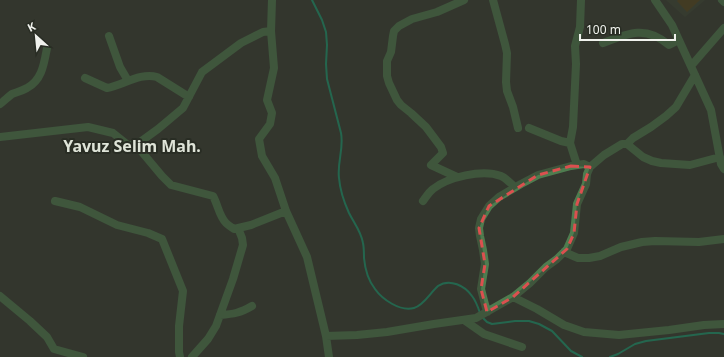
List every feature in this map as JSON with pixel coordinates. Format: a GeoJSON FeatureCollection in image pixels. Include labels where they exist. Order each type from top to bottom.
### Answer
{"type":"FeatureCollection","features":[{"type":"Feature","properties":{"kind":"street"},"geometry":{"type":"LineString","coordinates":[[272,0],[271,31],[274,68],[267,100],[272,113],[270,124],[259,139],[262,156],[275,178],[286,211],[307,257],[326,336],[329,357]]}},
{"type":"Feature","properties":{"kind":"street"},"geometry":{"type":"LineString","coordinates":[[457,177],[431,165],[443,153],[441,147],[426,127],[400,105],[389,83],[386,68],[392,45],[392,36],[399,26],[412,19],[437,12],[464,0]]}},
{"type":"Feature","properties":{"kind":"street"},"geometry":{"type":"LineString","coordinates":[[493,0],[507,53],[507,91],[518,128]]}},
{"type":"Feature","properties":{"kind":"street"},"geometry":{"type":"LineString","coordinates":[[577,165],[570,143],[573,128],[576,64],[575,46],[580,27],[581,0]]}},
{"type":"Feature","properties":{"kind":"street"},"geometry":{"type":"LineString","coordinates":[[655,0],[672,25],[710,110],[721,164],[724,169]]}},
{"type":"Feature","properties":{"kind":"street"},"geometry":{"type":"LineString","coordinates":[[691,66],[724,28]]}},
{"type":"Feature","properties":{"kind":"street"},"geometry":{"type":"LineString","coordinates":[[0,136],[88,127],[113,133],[128,145],[136,145],[183,108],[202,72],[241,43],[262,32],[271,31]]}},
{"type":"Feature","properties":{"kind":"street"},"geometry":{"type":"LineString","coordinates":[[603,43],[626,34],[643,32],[662,38],[669,44],[679,40]]}},
{"type":"Feature","properties":{"kind":"street"},"geometry":{"type":"LineString","coordinates":[[109,36],[120,67],[127,79],[130,80]]}},
{"type":"Feature","properties":{"kind":"street"},"geometry":{"type":"LineString","coordinates":[[0,104],[7,97],[28,88],[37,80],[41,74],[45,62],[47,48]]}},
{"type":"Feature","properties":{"kind":"street"},"geometry":{"type":"LineString","coordinates":[[85,78],[108,88],[130,80],[152,75],[189,97]]}},
{"type":"Feature","properties":{"kind":"street"},"geometry":{"type":"LineString","coordinates":[[326,336],[388,332],[476,318],[513,297],[546,267],[558,259],[567,249],[574,233],[577,204],[586,184],[587,174],[590,167],[615,147],[622,144],[627,144],[633,138],[666,116],[676,107],[695,75]]}},
{"type":"Feature","properties":{"kind":"street"},"geometry":{"type":"LineString","coordinates":[[529,128],[561,141],[570,143]]}},
{"type":"Feature","properties":{"kind":"street"},"geometry":{"type":"LineString","coordinates":[[627,144],[643,157],[661,163],[690,165],[720,158]]}},
{"type":"Feature","properties":{"kind":"street"},"geometry":{"type":"LineString","coordinates":[[136,145],[171,185],[213,196],[217,203],[218,210],[226,224],[234,229],[251,225],[286,211]]}},
{"type":"Feature","properties":{"kind":"street"},"geometry":{"type":"LineString","coordinates":[[485,313],[481,289],[485,264],[484,250],[479,228],[481,219],[489,206],[499,197],[538,175],[577,165],[584,164],[590,167]]}},
{"type":"Feature","properties":{"kind":"street"},"geometry":{"type":"LineString","coordinates":[[423,201],[431,190],[444,181],[467,174],[494,174],[502,176],[515,187]]}},
{"type":"Feature","properties":{"kind":"street"},"geometry":{"type":"LineString","coordinates":[[55,201],[80,207],[117,225],[148,233],[162,239],[183,291],[179,326],[180,357]]}},
{"type":"Feature","properties":{"kind":"street"},"geometry":{"type":"LineString","coordinates":[[192,357],[208,339],[216,326],[233,280],[243,245],[238,228]]}},
{"type":"Feature","properties":{"kind":"street"},"geometry":{"type":"LineString","coordinates":[[564,252],[578,258],[589,258],[600,256],[621,247],[655,240],[699,242],[724,239]]}},
{"type":"Feature","properties":{"kind":"street"},"geometry":{"type":"LineString","coordinates":[[0,296],[30,320],[47,337],[54,349],[83,357]]}},
{"type":"Feature","properties":{"kind":"street"},"geometry":{"type":"LineString","coordinates":[[513,297],[564,325],[584,332],[619,335],[724,324]]}},
{"type":"Feature","properties":{"kind":"street"},"geometry":{"type":"LineString","coordinates":[[220,315],[236,314],[252,306]]}},
{"type":"Feature","properties":{"kind":"street"},"geometry":{"type":"LineString","coordinates":[[464,320],[484,334],[522,347]]}},
{"type":"Feature","properties":{"kind":"highlighted area"},"geometry":{"type":"Polygon","coordinates":[[[571,166],[590,167],[577,204],[574,233],[567,249],[513,297],[487,312],[481,289],[485,264],[479,228],[489,206],[538,175],[571,166]]]}},
{"type":"Feature","properties":{"kind":"shaded area"},"geometry":{"type":"Polygon","coordinates":[[[666,0],[705,0],[685,17],[666,0]]]}},
{"type":"Feature","properties":{"kind":"shaded area"},"geometry":{"type":"Polygon","coordinates":[[[700,0],[687,12],[677,1],[700,0]]]}},
{"type":"Feature","properties":{"kind":"waterway"},"geometry":{"type":"LineString","coordinates":[[312,0],[326,32],[327,79],[342,139],[339,166],[340,187],[347,209],[362,239],[365,266],[370,282],[378,293],[392,304],[409,309],[414,308],[424,302],[438,286],[447,283],[457,284],[469,292],[476,302],[480,313]]}},
{"type":"Feature","properties":{"kind":"waterway"},"geometry":{"type":"LineString","coordinates":[[482,317],[487,322],[492,324],[515,321],[529,321],[539,324],[552,331],[571,351],[582,357]]}},
{"type":"Feature","properties":{"kind":"waterway"},"geometry":{"type":"LineString","coordinates":[[610,357],[635,344],[646,341],[709,333],[724,334]]}},
{"type":"Feature","properties":{"kind":"district","name":"Yavuz Selim Mah."},"geometry":{"type":"Point","coordinates":[132,146]}}]}
